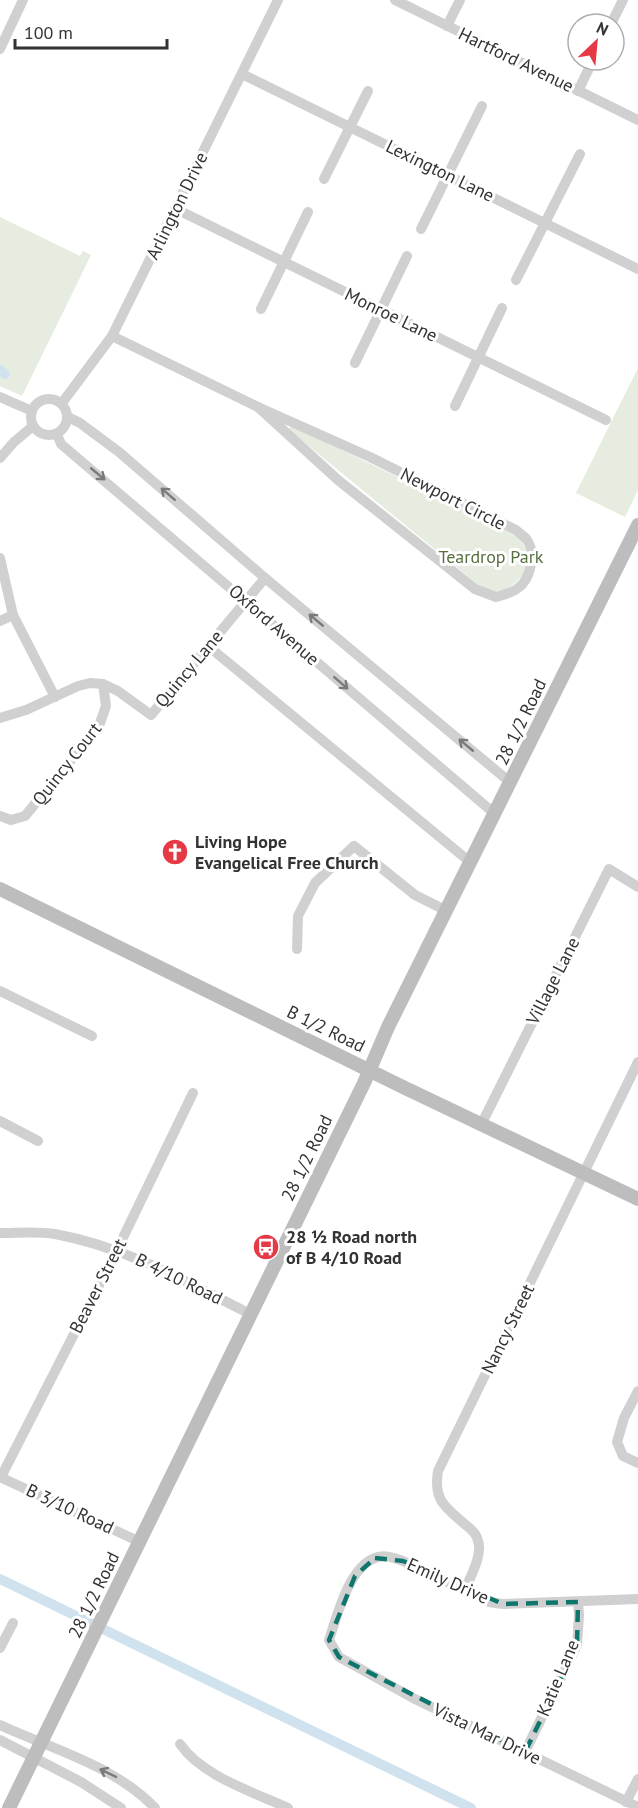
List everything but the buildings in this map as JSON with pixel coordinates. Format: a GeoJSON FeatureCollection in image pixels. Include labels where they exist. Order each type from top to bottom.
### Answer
{"type":"FeatureCollection","features":[{"type":"Feature","properties":{"kind":"street"},"geometry":{"type":"LineString","coordinates":[[0,49],[23,0]]}},
{"type":"Feature","properties":{"kind":"street","name":"Arlington Drive"},"geometry":{"type":"LineString","coordinates":[[62,403],[112,336],[278,0]]}},
{"type":"Feature","properties":{"kind":"street","name":"Hartford Avenue"},"geometry":{"type":"LineString","coordinates":[[395,0],[638,120]]}},
{"type":"Feature","properties":{"kind":"street"},"geometry":{"type":"LineString","coordinates":[[447,26],[460,0]]}},
{"type":"Feature","properties":{"kind":"street"},"geometry":{"type":"LineString","coordinates":[[578,91],[587,72]]}},
{"type":"Feature","properties":{"kind":"street","name":"Lexington Lane"},"geometry":{"type":"LineString","coordinates":[[242,74],[638,269]]}},
{"type":"Feature","properties":{"kind":"street"},"geometry":{"type":"LineString","coordinates":[[324,179],[368,91]]}},
{"type":"Feature","properties":{"kind":"street"},"geometry":{"type":"LineString","coordinates":[[421,229],[482,106]]}},
{"type":"Feature","properties":{"kind":"street"},"geometry":{"type":"LineString","coordinates":[[516,280],[580,154]]}},
{"type":"Feature","properties":{"kind":"street","name":"Monroe Lane"},"geometry":{"type":"LineString","coordinates":[[176,209],[606,420]]}},
{"type":"Feature","properties":{"kind":"street"},"geometry":{"type":"LineString","coordinates":[[261,309],[308,212]]}},
{"type":"Feature","properties":{"kind":"street"},"geometry":{"type":"LineString","coordinates":[[355,363],[407,256]]}},
{"type":"Feature","properties":{"kind":"street"},"geometry":{"type":"LineString","coordinates":[[455,406],[502,308]]}},
{"type":"Feature","properties":{"kind":"street","name":"Newport Circle"},"geometry":{"type":"LineString","coordinates":[[112,336],[258,407],[370,457],[516,530],[527,540],[530,548],[530,566],[525,581],[518,588],[496,597],[476,589],[339,480],[258,407]]}},
{"type":"Feature","properties":{"kind":"street"},"geometry":{"type":"LineString","coordinates":[[0,397],[32,411]]}},
{"type":"Feature","properties":{"kind":"street"},"geometry":{"type":"LineString","coordinates":[[52,398],[62,403],[68,417],[65,427],[57,434],[46,435],[33,426],[32,411],[42,399],[52,398]]}},
{"type":"Feature","properties":{"kind":"street","name":"Oxford Avenue"},"geometry":{"type":"LineString","coordinates":[[68,417],[80,423],[119,452],[265,578],[511,783]]}},
{"type":"Feature","properties":{"kind":"street"},"geometry":{"type":"LineString","coordinates":[[0,458],[33,426]]}},
{"type":"Feature","properties":{"kind":"street","name":"Oxford Avenue"},"geometry":{"type":"LineString","coordinates":[[57,434],[61,444],[495,813]]}},
{"type":"Feature","properties":{"kind":"street","name":"28 1/2 Road"},"geometry":{"type":"LineString","coordinates":[[9,1808],[445,910],[511,783],[638,525]]}},
{"type":"Feature","properties":{"kind":"street"},"geometry":{"type":"LineString","coordinates":[[0,558],[13,615],[55,697]]}},
{"type":"Feature","properties":{"kind":"street","name":"Quincy Lane"},"geometry":{"type":"LineString","coordinates":[[103,684],[118,691],[151,716],[265,578]]}},
{"type":"Feature","properties":{"kind":"street"},"geometry":{"type":"LineString","coordinates":[[0,621],[13,615]]}},
{"type":"Feature","properties":{"kind":"street"},"geometry":{"type":"LineString","coordinates":[[208,646],[470,862]]}},
{"type":"Feature","properties":{"kind":"street"},"geometry":{"type":"LineString","coordinates":[[0,718],[78,686],[90,683],[103,684]]}},
{"type":"Feature","properties":{"kind":"street","name":"Quincy Court"},"geometry":{"type":"LineString","coordinates":[[0,816],[11,820],[25,816],[99,726],[106,706],[103,684]]}},
{"type":"Feature","properties":{"kind":"street"},"geometry":{"type":"LineString","coordinates":[[297,949],[298,916],[315,883],[354,846],[415,895],[445,910]]}},
{"type":"Feature","properties":{"kind":"street","name":"Village Lane"},"geometry":{"type":"LineString","coordinates":[[482,1123],[609,869],[638,887]]}},
{"type":"Feature","properties":{"kind":"street","name":"B 1/2 Road"},"geometry":{"type":"LineString","coordinates":[[0,889],[638,1199]]}},
{"type":"Feature","properties":{"kind":"street"},"geometry":{"type":"LineString","coordinates":[[0,991],[92,1036]]}},
{"type":"Feature","properties":{"kind":"street","name":"Nancy Street"},"geometry":{"type":"LineString","coordinates":[[465,1590],[478,1556],[478,1541],[470,1529],[439,1498],[436,1486],[438,1471],[638,1062]]}},
{"type":"Feature","properties":{"kind":"street","name":"Beaver Street"},"geometry":{"type":"LineString","coordinates":[[0,1477],[117,1250],[193,1093]]}},
{"type":"Feature","properties":{"kind":"street"},"geometry":{"type":"LineString","coordinates":[[0,1121],[38,1141]]}},
{"type":"Feature","properties":{"kind":"street","name":"B 4/10 Road"},"geometry":{"type":"LineString","coordinates":[[0,1233],[53,1234],[117,1250],[250,1314]]}},
{"type":"Feature","properties":{"kind":"street"},"geometry":{"type":"LineString","coordinates":[[638,1391],[624,1418],[617,1442],[623,1456],[638,1463]]}},
{"type":"Feature","properties":{"kind":"street","name":"B 3/10 Road"},"geometry":{"type":"LineString","coordinates":[[0,1477],[140,1542]]}},
{"type":"Feature","properties":{"kind":"street","name":"Emily Drive"},"geometry":{"type":"LineString","coordinates":[[339,1658],[329,1640],[341,1604],[355,1576],[364,1565],[375,1558],[388,1556],[403,1561],[489,1602],[503,1604],[638,1599]]}},
{"type":"Feature","properties":{"kind":"street","name":"Katie Lane"},"geometry":{"type":"LineString","coordinates":[[525,1752],[577,1645],[578,1602]]}},
{"type":"Feature","properties":{"kind":"street"},"geometry":{"type":"LineString","coordinates":[[0,1648],[13,1623]]}},
{"type":"Feature","properties":{"kind":"street","name":"Vista Mar Drive"},"geometry":{"type":"LineString","coordinates":[[339,1658],[413,1698],[638,1807]]}},
{"type":"Feature","properties":{"kind":"street"},"geometry":{"type":"LineString","coordinates":[[0,1725],[118,1778],[143,1795],[155,1808]]}},
{"type":"Feature","properties":{"kind":"street"},"geometry":{"type":"LineString","coordinates":[[0,1740],[81,1782],[121,1808]]}},
{"type":"Feature","properties":{"kind":"street"},"geometry":{"type":"LineString","coordinates":[[180,1744],[189,1758],[204,1768],[288,1808]]}},
{"type":"Feature","properties":{"kind":"street"},"geometry":{"type":"LineString","coordinates":[[626,1802],[638,1779]]}},
{"type":"Feature","properties":{"kind":"highlighted area"},"geometry":{"type":"Polygon","coordinates":[[[375,1558],[403,1561],[503,1604],[578,1602],[577,1645],[525,1752],[339,1657],[329,1640],[355,1576],[375,1558]]]}},
{"type":"Feature","properties":{"kind":"green space"},"geometry":{"type":"Polygon","coordinates":[[[0,217],[80,256],[83,251],[91,255],[22,396],[0,386],[0,217]]]}},
{"type":"Feature","properties":{"kind":"green space"},"geometry":{"type":"Polygon","coordinates":[[[638,368],[638,490],[625,517],[576,493],[638,368]]]}},
{"type":"Feature","properties":{"kind":"green space","name":"Teardrop Park"},"geometry":{"type":"Polygon","coordinates":[[[293,426],[504,529],[520,540],[525,549],[527,564],[524,572],[514,584],[499,592],[482,588],[288,429],[293,426]]]}},
{"type":"Feature","properties":{"kind":"waterway"},"geometry":{"type":"LineString","coordinates":[[0,370],[5,374]]}},
{"type":"Feature","properties":{"kind":"waterway"},"geometry":{"type":"LineString","coordinates":[[0,1579],[471,1808]]}},
{"type":"Feature","properties":{"kind":"place","name":"Living Hope Evangelical Free Church"},"geometry":{"type":"Point","coordinates":[175,852]}},
{"type":"Feature","properties":{"kind":"place","name":"28 ½ Road north of B 4/10 Road"},"geometry":{"type":"Point","coordinates":[266,1247]}}]}
